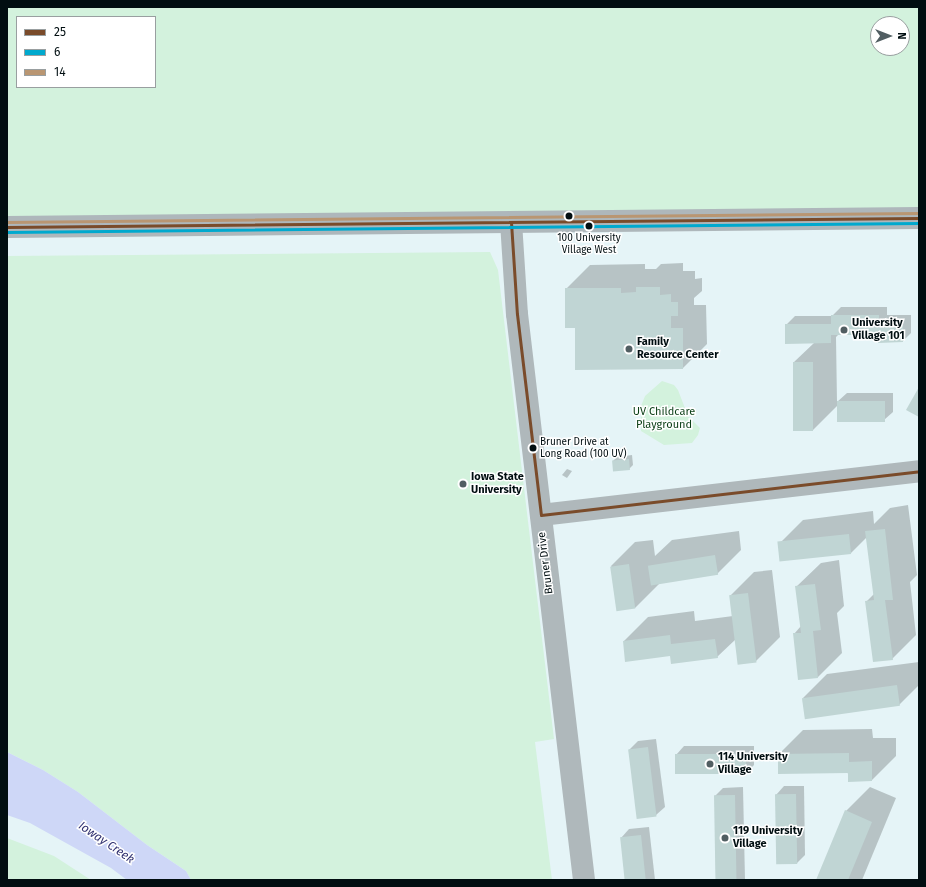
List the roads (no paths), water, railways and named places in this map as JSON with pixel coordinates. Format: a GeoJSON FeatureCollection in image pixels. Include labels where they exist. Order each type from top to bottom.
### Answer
{"type":"FeatureCollection","features":[{"type":"Feature","properties":{"kind":"main road"},"geometry":{"type":"LineString","coordinates":[[7,227],[919,218]]}},
{"type":"Feature","properties":{"kind":"street","name":"Bruner Drive"},"geometry":{"type":"LineString","coordinates":[[511,222],[517,314],[584,880]]}},
{"type":"Feature","properties":{"kind":"street"},"geometry":{"type":"LineString","coordinates":[[541,515],[919,471]]}},
{"type":"Feature","properties":{"kind":"water","name":"Ioway Creek"},"geometry":{"type":"Polygon","coordinates":[[[7,752],[43,770],[78,792],[147,845],[186,871],[191,880],[127,880],[111,868],[30,823],[7,815],[7,752]]]}},
{"type":"Feature","properties":{"kind":"place","name":"100 University Village West"},"geometry":{"type":"Point","coordinates":[589,226]}},
{"type":"Feature","properties":{"kind":"place","name":"University Village 101"},"geometry":{"type":"Point","coordinates":[844,330]}},
{"type":"Feature","properties":{"kind":"place","name":"Family Resource Center"},"geometry":{"type":"Point","coordinates":[629,349]}},
{"type":"Feature","properties":{"kind":"place","name":"Bruner Drive at Long Road (100 UV)"},"geometry":{"type":"Point","coordinates":[533,448]}},
{"type":"Feature","properties":{"kind":"place","name":"Iowa State University"},"geometry":{"type":"Point","coordinates":[463,484]}},
{"type":"Feature","properties":{"kind":"place","name":"114 University Village"},"geometry":{"type":"Point","coordinates":[710,764]}},
{"type":"Feature","properties":{"kind":"place","name":"119 University Village"},"geometry":{"type":"Point","coordinates":[725,838]}},
{"type":"Feature","properties":{"kind":"park label","name":"UV Childcare Playground"},"geometry":{"type":"Point","coordinates":[664,419]}}]}
